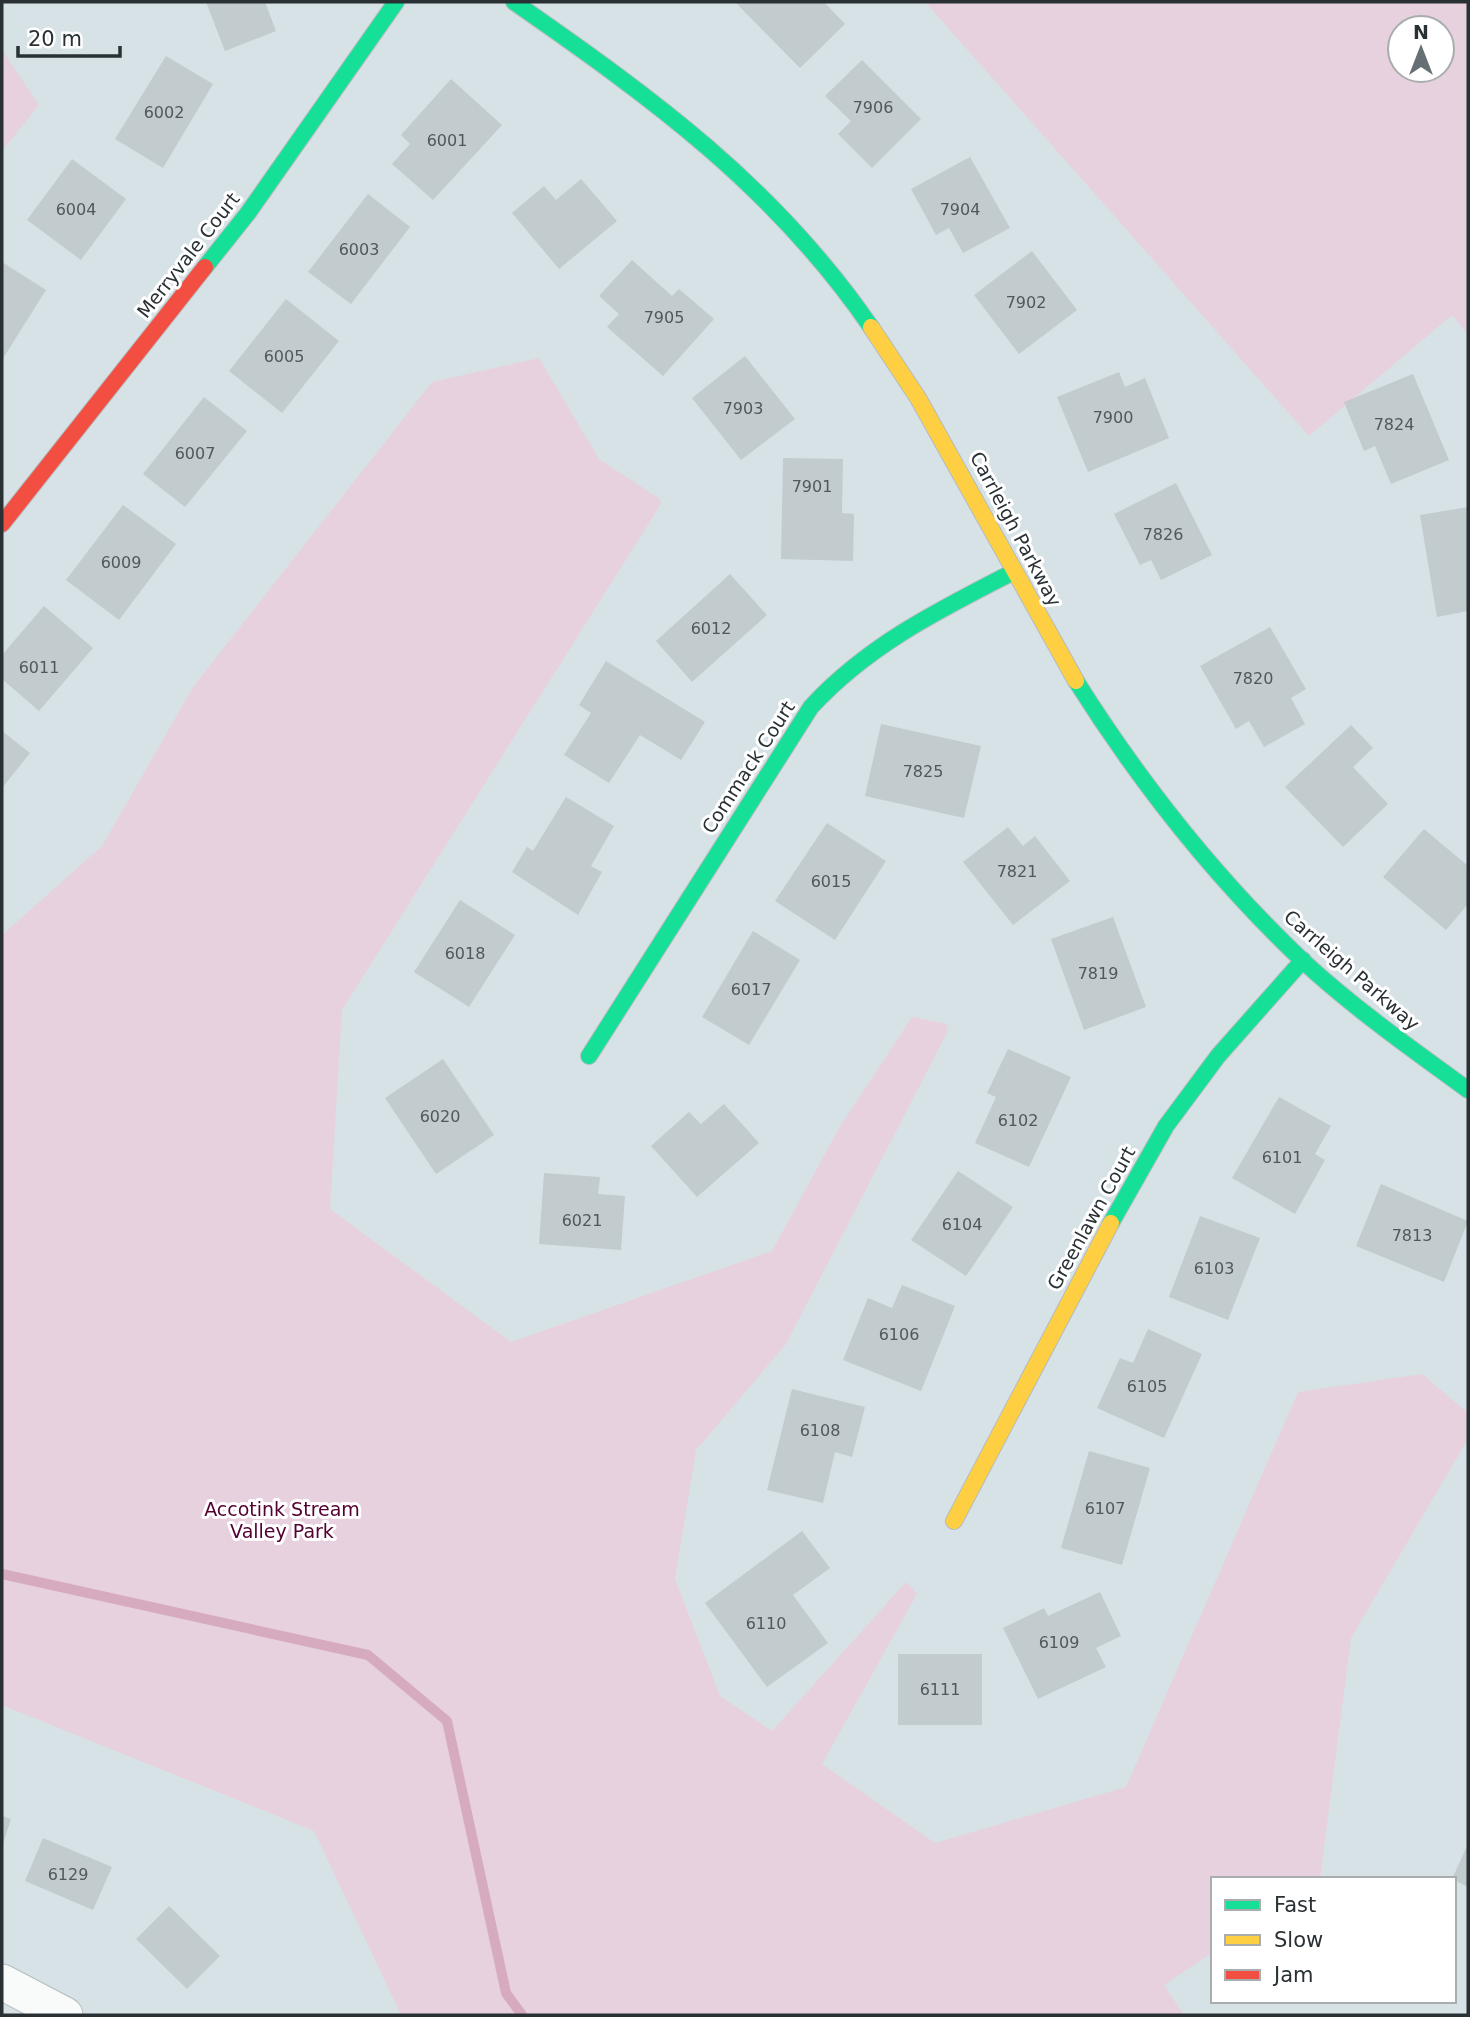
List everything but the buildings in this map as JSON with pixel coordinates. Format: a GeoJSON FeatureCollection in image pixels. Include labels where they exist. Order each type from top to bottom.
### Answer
{"type":"FeatureCollection","features":[{"type":"Feature","properties":{"kind":"street","name":"Merryvale Court"},"geometry":{"type":"LineString","coordinates":[[2,524],[248,213],[396,2]]}},
{"type":"Feature","properties":{"kind":"street","name":"Carrleigh Parkway"},"geometry":{"type":"LineString","coordinates":[[514,2],[656,103],[725,161],[797,234],[866,319],[927,410],[1013,572],[1114,741],[1145,783],[1241,898],[1303,960],[1380,1026],[1468,1090]]}},
{"type":"Feature","properties":{"kind":"street","name":"Commack Court"},"geometry":{"type":"LineString","coordinates":[[589,1056],[811,707],[825,691],[855,662],[893,635],[1013,572]]}},
{"type":"Feature","properties":{"kind":"street","name":"Greenlawn Court"},"geometry":{"type":"LineString","coordinates":[[954,1521],[1115,1216],[1166,1126],[1218,1056],[1303,960]]}},
{"type":"Feature","properties":{"kind":"street"},"geometry":{"type":"LineString","coordinates":[[2,1982],[65,2015]]}},
{"type":"Feature","properties":{"kind":"green space"},"geometry":{"type":"Polygon","coordinates":[[[925,2],[1468,2],[1468,335],[1452,315],[1309,436],[925,2]]]}},
{"type":"Feature","properties":{"kind":"green space"},"geometry":{"type":"Polygon","coordinates":[[[2,50],[39,105],[2,151],[2,50]]]}},
{"type":"Feature","properties":{"kind":"green space","name":"Accotink Stream Valley Park"},"geometry":{"type":"Polygon","coordinates":[[[539,358],[599,459],[660,499],[661,504],[342,1010],[330,1209],[511,1342],[772,1251],[839,1128],[912,1017],[948,1024],[946,1028],[949,1029],[786,1344],[696,1450],[675,1579],[720,1696],[772,1731],[906,1582],[917,1594],[822,1764],[935,1843],[1126,1787],[1298,1392],[1422,1374],[1468,1413],[1468,1439],[1351,1638],[1320,1877],[1211,1877],[1211,1953],[1164,1985],[1184,2015],[401,2015],[314,1831],[2,1705],[2,935],[102,846],[193,687],[432,382],[539,358]]]}},
{"type":"Feature","properties":{"kind":"waterway"},"geometry":{"type":"LineString","coordinates":[[2,1574],[368,1655],[447,1721],[506,1993],[522,2015]]}},
{"type":"Feature","properties":{"kind":"traffic: fast"},"geometry":{"type":"LineString","coordinates":[[205,267],[248,213],[396,2]]}},
{"type":"Feature","properties":{"kind":"traffic: fast"},"geometry":{"type":"LineString","coordinates":[[514,2],[662,110],[752,188],[794,230],[871,327]]}},
{"type":"Feature","properties":{"kind":"traffic: fast"},"geometry":{"type":"LineString","coordinates":[[589,1056],[811,707],[833,685],[880,647],[932,615],[1013,572]]}},
{"type":"Feature","properties":{"kind":"traffic: fast"},"geometry":{"type":"LineString","coordinates":[[1076,681],[1127,757],[1181,829],[1240,898],[1304,962],[1343,996],[1468,1090]]}},
{"type":"Feature","properties":{"kind":"traffic: fast"},"geometry":{"type":"LineString","coordinates":[[1111,1223],[1166,1126],[1218,1056],[1303,960]]}},
{"type":"Feature","properties":{"kind":"traffic: slow"},"geometry":{"type":"LineString","coordinates":[[871,327],[918,398],[1076,681]]}},
{"type":"Feature","properties":{"kind":"traffic: slow"},"geometry":{"type":"LineString","coordinates":[[954,1521],[1111,1223]]}},
{"type":"Feature","properties":{"kind":"traffic: jam"},"geometry":{"type":"LineString","coordinates":[[2,524],[205,267]]}}]}
